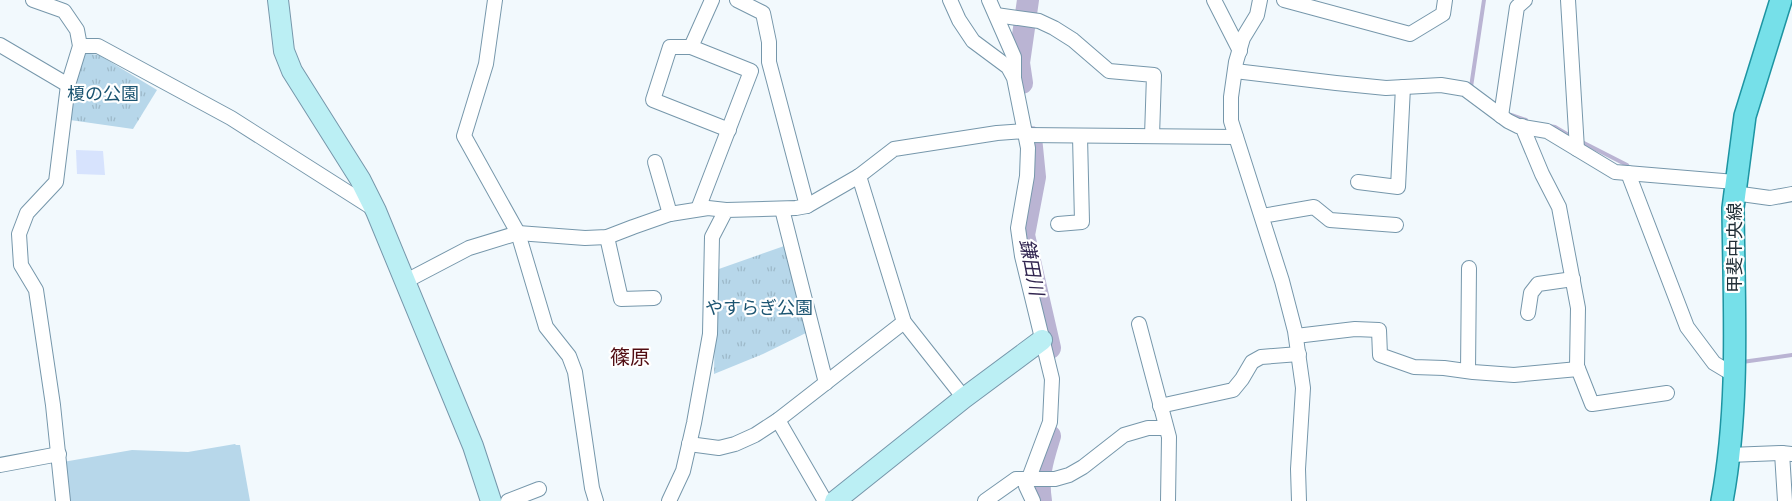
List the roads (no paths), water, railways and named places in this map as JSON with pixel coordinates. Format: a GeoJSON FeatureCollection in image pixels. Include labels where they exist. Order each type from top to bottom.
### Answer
{"type":"FeatureCollection","features":[{"type":"Feature","properties":{"kind":"main road","name":"甲斐中央線"},"geometry":{"type":"LineString","coordinates":[[1722,501],[1729,456],[1734,375],[1734,188],[1745,116],[1781,0]]}},
{"type":"Feature","properties":{"kind":"street"},"geometry":{"type":"LineString","coordinates":[[33,0],[64,11],[77,30],[80,46],[68,85],[56,182],[27,213],[19,234],[21,265],[36,290],[63,501]]}},
{"type":"Feature","properties":{"kind":"street"},"geometry":{"type":"LineString","coordinates":[[278,0],[284,51],[292,71],[360,179],[376,211],[473,446],[491,501]]}},
{"type":"Feature","properties":{"kind":"street"},"geometry":{"type":"LineString","coordinates":[[495,0],[486,64],[464,136],[518,233],[546,327],[569,356],[575,372],[592,488],[596,501]]}},
{"type":"Feature","properties":{"kind":"street"},"geometry":{"type":"LineString","coordinates":[[691,47],[712,0]]}},
{"type":"Feature","properties":{"kind":"street"},"geometry":{"type":"LineString","coordinates":[[737,0],[763,13],[769,42],[769,62],[808,206]]}},
{"type":"Feature","properties":{"kind":"street"},"geometry":{"type":"LineString","coordinates":[[950,0],[973,41],[1008,67],[1014,78]]}},
{"type":"Feature","properties":{"kind":"street"},"geometry":{"type":"LineString","coordinates":[[990,0],[1014,57],[1014,78],[1028,148],[1027,176],[1018,228],[1022,256],[1052,379],[1050,422],[1026,486],[1033,501]]}},
{"type":"Feature","properties":{"kind":"street"},"geometry":{"type":"LineString","coordinates":[[1214,0],[1240,50]]}},
{"type":"Feature","properties":{"kind":"street"},"geometry":{"type":"LineString","coordinates":[[1260,0],[1257,15],[1243,38],[1235,71],[1231,122],[1282,280],[1296,336],[1304,388],[1298,469],[1299,501]]}},
{"type":"Feature","properties":{"kind":"street"},"geometry":{"type":"LineString","coordinates":[[1284,0],[1410,34],[1443,14],[1445,0]]}},
{"type":"Feature","properties":{"kind":"street"},"geometry":{"type":"LineString","coordinates":[[1501,116],[1517,6],[1525,0]]}},
{"type":"Feature","properties":{"kind":"street"},"geometry":{"type":"LineString","coordinates":[[1568,0],[1577,149]]}},
{"type":"Feature","properties":{"kind":"street"},"geometry":{"type":"LineString","coordinates":[[996,15],[1039,21],[1054,28],[1073,40],[1109,71],[1154,75],[1152,136]]}},
{"type":"Feature","properties":{"kind":"street"},"geometry":{"type":"LineString","coordinates":[[0,45],[68,85]]}},
{"type":"Feature","properties":{"kind":"street"},"geometry":{"type":"LineString","coordinates":[[80,46],[98,46],[231,118],[376,211]]}},
{"type":"Feature","properties":{"kind":"street"},"geometry":{"type":"LineString","coordinates":[[698,209],[729,130],[751,71],[691,47],[670,47],[653,100],[729,130]]}},
{"type":"Feature","properties":{"kind":"street"},"geometry":{"type":"LineString","coordinates":[[1235,71],[1336,84],[1386,88],[1441,85],[1465,89],[1501,116],[1518,126],[1547,131],[1615,172],[1734,188],[1770,198],[1792,194]]}},
{"type":"Feature","properties":{"kind":"street"},"geometry":{"type":"LineString","coordinates":[[1358,182],[1398,187],[1402,87]]}},
{"type":"Feature","properties":{"kind":"street"},"geometry":{"type":"LineString","coordinates":[[1522,126],[1542,174],[1559,207],[1578,308],[1577,366],[1592,404],[1668,393]]}},
{"type":"Feature","properties":{"kind":"street"},"geometry":{"type":"LineString","coordinates":[[406,281],[469,248],[518,233],[585,238],[607,237],[670,214],[698,209],[782,209],[808,206],[859,176],[894,149],[997,133],[1080,136],[1236,137]]}},
{"type":"Feature","properties":{"kind":"street"},"geometry":{"type":"LineString","coordinates":[[1058,224],[1082,222],[1080,136]]}},
{"type":"Feature","properties":{"kind":"street"},"geometry":{"type":"LineString","coordinates":[[655,162],[670,214]]}},
{"type":"Feature","properties":{"kind":"street"},"geometry":{"type":"LineString","coordinates":[[1628,173],[1687,327],[1714,363],[1734,375]]}},
{"type":"Feature","properties":{"kind":"street"},"geometry":{"type":"LineString","coordinates":[[859,176],[904,322],[964,398]]}},
{"type":"Feature","properties":{"kind":"street"},"geometry":{"type":"LineString","coordinates":[[1262,216],[1314,207],[1330,220],[1396,225]]}},
{"type":"Feature","properties":{"kind":"street"},"geometry":{"type":"LineString","coordinates":[[782,209],[826,383]]}},
{"type":"Feature","properties":{"kind":"street"},"geometry":{"type":"LineString","coordinates":[[669,501],[683,471],[689,444],[710,334],[712,237],[726,210]]}},
{"type":"Feature","properties":{"kind":"street"},"geometry":{"type":"LineString","coordinates":[[607,237],[621,300],[654,298]]}},
{"type":"Feature","properties":{"kind":"street"},"geometry":{"type":"LineString","coordinates":[[1468,371],[1469,268]]}},
{"type":"Feature","properties":{"kind":"street"},"geometry":{"type":"LineString","coordinates":[[1528,314],[1530,292],[1538,284],[1573,280]]}},
{"type":"Feature","properties":{"kind":"street"},"geometry":{"type":"LineString","coordinates":[[689,444],[719,448],[735,444],[755,435],[778,420],[904,322]]}},
{"type":"Feature","properties":{"kind":"street"},"geometry":{"type":"LineString","coordinates":[[1139,324],[1169,437],[1168,501]]}},
{"type":"Feature","properties":{"kind":"street"},"geometry":{"type":"LineString","coordinates":[[1296,336],[1355,329],[1379,330],[1380,355],[1414,367],[1514,375],[1578,369]]}},
{"type":"Feature","properties":{"kind":"street"},"geometry":{"type":"LineString","coordinates":[[835,501],[964,398],[1042,340]]}},
{"type":"Feature","properties":{"kind":"street"},"geometry":{"type":"LineString","coordinates":[[1160,406],[1233,390],[1252,362],[1261,357],[1299,354]]}},
{"type":"Feature","properties":{"kind":"street"},"geometry":{"type":"LineString","coordinates":[[778,420],[825,501]]}},
{"type":"Feature","properties":{"kind":"street"},"geometry":{"type":"LineString","coordinates":[[985,501],[1016,479],[1055,479],[1069,474],[1083,467],[1124,435],[1148,428],[1166,428]]}},
{"type":"Feature","properties":{"kind":"street"},"geometry":{"type":"LineString","coordinates":[[1729,456],[1787,453],[1785,501]]}},
{"type":"Feature","properties":{"kind":"street"},"geometry":{"type":"LineString","coordinates":[[0,465],[58,454]]}},
{"type":"Feature","properties":{"kind":"street"},"geometry":{"type":"LineString","coordinates":[[508,501],[539,489]]}},
{"type":"Feature","properties":{"kind":"waterway","name":"鎌田川"},"geometry":{"type":"LineString","coordinates":[[1022,83],[1019,63],[1028,0]]}},
{"type":"Feature","properties":{"kind":"waterway"},"geometry":{"type":"LineString","coordinates":[[1471,87],[1484,0]]}},
{"type":"Feature","properties":{"kind":"waterway"},"geometry":{"type":"LineString","coordinates":[[1511,115],[1526,120]]}},
{"type":"Feature","properties":{"kind":"waterway"},"geometry":{"type":"LineString","coordinates":[[1549,126],[1555,127],[1572,137]]}},
{"type":"Feature","properties":{"kind":"waterway","name":"鎌田川"},"geometry":{"type":"LineString","coordinates":[[1031,137],[1035,177],[1024,235],[1050,348]]}},
{"type":"Feature","properties":{"kind":"waterway"},"geometry":{"type":"LineString","coordinates":[[1580,141],[1627,165],[1630,170]]}},
{"type":"Feature","properties":{"kind":"waterway"},"geometry":{"type":"LineString","coordinates":[[1742,362],[1792,355]]}},
{"type":"Feature","properties":{"kind":"waterway","name":"鎌田川"},"geometry":{"type":"LineString","coordinates":[[1041,501],[1040,476],[1050,436]]}},
{"type":"Feature","properties":{"kind":"district","name":"篠原"},"geometry":{"type":"Point","coordinates":[630,356]}},
{"type":"Feature","properties":{"kind":"park label","name":"榎の公園"},"geometry":{"type":"Point","coordinates":[103,93]}},
{"type":"Feature","properties":{"kind":"park label","name":"やすらぎ公園"},"geometry":{"type":"Point","coordinates":[759,307]}}]}
